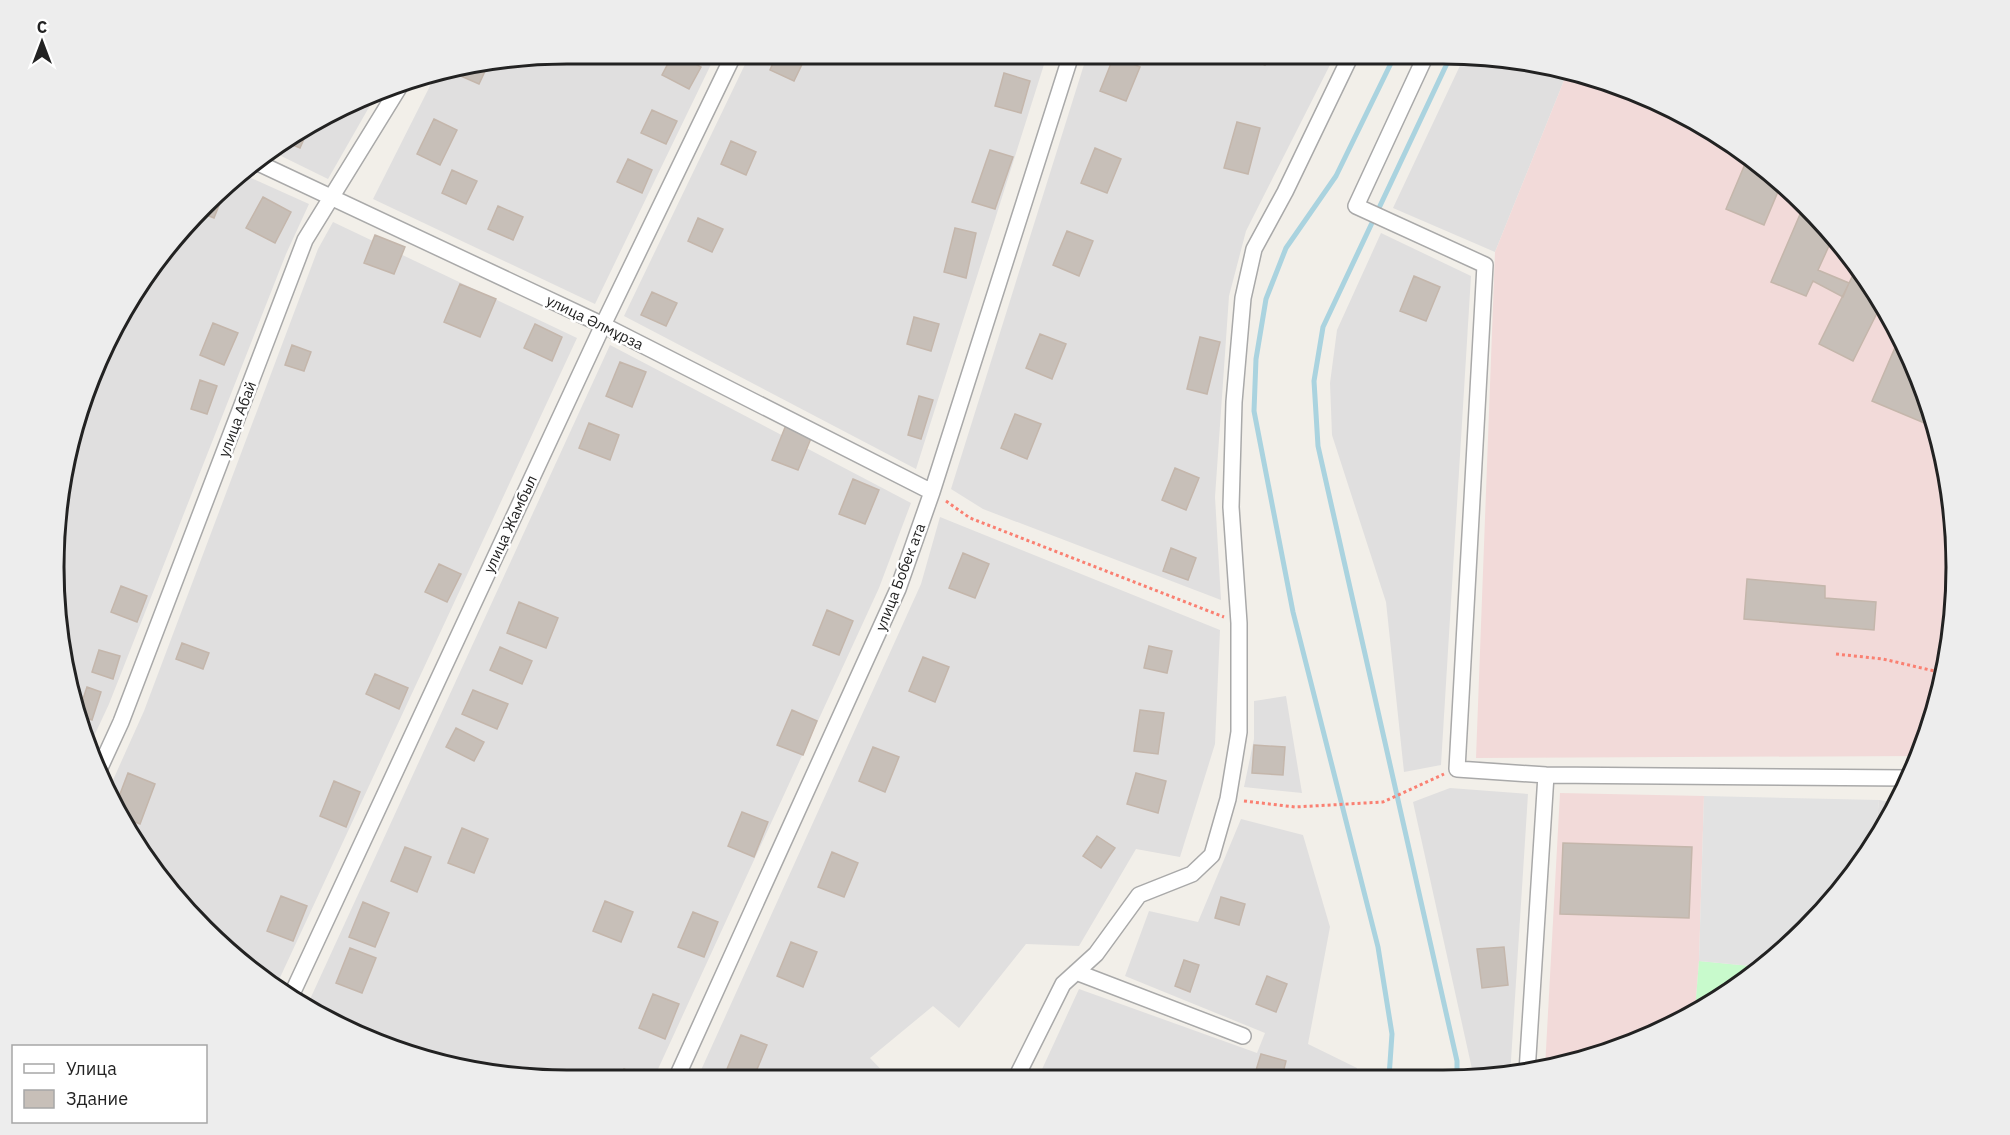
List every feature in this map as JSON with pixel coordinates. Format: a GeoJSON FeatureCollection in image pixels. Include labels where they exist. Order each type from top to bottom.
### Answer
{"type":"FeatureCollection","features":[{"type":"Feature","properties":{"kind":"street","name":"улица Жамбыл"},"geometry":{"type":"LineString","coordinates":[[294,990],[603,325],[729,64]]}},
{"type":"Feature","properties":{"kind":"street","name":"улица Бобек ата"},"geometry":{"type":"LineString","coordinates":[[680,1070],[898,589],[932,492],[1068,64]]}},
{"type":"Feature","properties":{"kind":"street"},"geometry":{"type":"LineString","coordinates":[[1020,1070],[1062,984],[1096,954],[1139,895],[1192,874],[1212,855],[1228,799],[1239,732],[1239,623],[1231,507],[1234,402],[1243,298],[1254,249],[1285,192],[1347,64]]}},
{"type":"Feature","properties":{"kind":"street"},"geometry":{"type":"LineString","coordinates":[[1422,64],[1356,206],[1485,265],[1456,769],[1546,775],[1899,778]]}},
{"type":"Feature","properties":{"kind":"street","name":"улица Абай"},"geometry":{"type":"LineString","coordinates":[[103,761],[121,723],[305,240],[394,96]]}},
{"type":"Feature","properties":{"kind":"street","name":"улица Әлмұрза"},"geometry":{"type":"LineString","coordinates":[[264,166],[603,325],[932,492]]}},
{"type":"Feature","properties":{"kind":"street"},"geometry":{"type":"LineString","coordinates":[[1528,1063],[1546,775]]}},
{"type":"Feature","properties":{"kind":"street"},"geometry":{"type":"LineString","coordinates":[[1076,972],[1243,1036]]}},
{"type":"Feature","properties":{"kind":"path"},"geometry":{"type":"LineString","coordinates":[[932,492],[970,518],[1239,623]]}},
{"type":"Feature","properties":{"kind":"path"},"geometry":{"type":"LineString","coordinates":[[1836,654],[1883,659],[1935,671]]}},
{"type":"Feature","properties":{"kind":"path"},"geometry":{"type":"LineString","coordinates":[[1228,799],[1295,807],[1383,802],[1456,769]]}},
{"type":"Feature","properties":{"kind":"shaded area"},"geometry":{"type":"Polygon","coordinates":[[[711,64],[595,304],[373,199],[431,84],[469,74],[535,66],[711,64]]]}},
{"type":"Feature","properties":{"kind":"shaded area"},"geometry":{"type":"Polygon","coordinates":[[[745,64],[1044,64],[916,469],[624,316],[745,64]]]}},
{"type":"Feature","properties":{"kind":"shaded area"},"geometry":{"type":"Polygon","coordinates":[[[1084,64],[1330,64],[1246,231],[1229,296],[1215,497],[1221,600],[983,509],[951,489],[1084,64]]]}},
{"type":"Feature","properties":{"kind":"shaded area"},"geometry":{"type":"Polygon","coordinates":[[[1460,65],[1508,69],[1564,80],[1495,252],[1393,208],[1460,65]]]}},
{"type":"Feature","properties":{"kind":"shaded area"},"geometry":{"type":"Polygon","coordinates":[[[1564,80],[1604,91],[1665,116],[1722,149],[1774,189],[1821,236],[1842,261],[1878,316],[1907,375],[1928,437],[1941,502],[1946,568],[1941,633],[1928,698],[1909,756],[1476,758],[1495,252],[1564,80]]]}},
{"type":"Feature","properties":{"kind":"shaded area"},"geometry":{"type":"Polygon","coordinates":[[[370,105],[328,179],[279,155],[345,116],[370,105]]]}},
{"type":"Feature","properties":{"kind":"shaded area"},"geometry":{"type":"Polygon","coordinates":[[[250,177],[309,204],[286,254],[109,704],[94,736],[74,666],[64,568],[69,502],[82,437],[91,406],[116,345],[149,288],[189,236],[250,177]]]}},
{"type":"Feature","properties":{"kind":"shaded area"},"geometry":{"type":"Polygon","coordinates":[[[333,222],[577,338],[279,980],[236,946],[189,899],[149,847],[112,782],[144,711],[318,249],[333,222]]]}},
{"type":"Feature","properties":{"kind":"shaded area"},"geometry":{"type":"Polygon","coordinates":[[[1381,233],[1471,276],[1441,765],[1404,772],[1386,602],[1332,435],[1330,383],[1337,330],[1381,233]]]}},
{"type":"Feature","properties":{"kind":"shaded area"},"geometry":{"type":"Polygon","coordinates":[[[610,345],[911,503],[879,588],[658,1070],[535,1069],[469,1061],[406,1044],[375,1032],[345,1019],[310,999],[610,345]]]}},
{"type":"Feature","properties":{"kind":"shaded area"},"geometry":{"type":"Polygon","coordinates":[[[940,517],[1220,630],[1215,744],[1180,857],[1136,849],[1079,946],[1026,944],[959,1028],[933,1006],[870,1058],[881,1070],[701,1070],[921,584],[940,517]]]}},
{"type":"Feature","properties":{"kind":"shaded area"},"geometry":{"type":"Polygon","coordinates":[[[1286,696],[1302,793],[1244,787],[1254,739],[1254,701],[1286,696]]]}},
{"type":"Feature","properties":{"kind":"shaded area"},"geometry":{"type":"Polygon","coordinates":[[[1450,788],[1528,794],[1511,1066],[1472,1069],[1413,802],[1450,788]]]}},
{"type":"Feature","properties":{"kind":"shaded area"},"geometry":{"type":"Polygon","coordinates":[[[1560,793],[1704,796],[1696,1002],[1665,1019],[1604,1044],[1545,1060],[1560,793]]]}},
{"type":"Feature","properties":{"kind":"shaded area"},"geometry":{"type":"Polygon","coordinates":[[[1704,796],[1879,800],[1877,821],[1842,874],[1821,899],[1774,946],[1750,966],[1699,961],[1704,796]]]}},
{"type":"Feature","properties":{"kind":"shaded area"},"geometry":{"type":"Polygon","coordinates":[[[1879,800],[1888,801],[1878,819],[1877,821],[1879,800]]]}},
{"type":"Feature","properties":{"kind":"shaded area"},"geometry":{"type":"Polygon","coordinates":[[[1241,819],[1303,835],[1330,927],[1308,1044],[1357,1070],[1042,1070],[1079,989],[1257,1053],[1265,1033],[1125,976],[1149,911],[1198,922],[1241,819]]]}},
{"type":"Feature","properties":{"kind":"green space"},"geometry":{"type":"Polygon","coordinates":[[[1699,961],[1750,966],[1722,986],[1696,1002],[1699,961]]]}},
{"type":"Feature","properties":{"kind":"building"},"geometry":{"type":"Polygon","coordinates":[[[668,64],[695,64],[701,67],[689,89],[662,75],[668,64]]]}},
{"type":"Feature","properties":{"kind":"building"},"geometry":{"type":"Polygon","coordinates":[[[773,64],[802,64],[794,81],[770,70],[773,64]]]}},
{"type":"Feature","properties":{"kind":"building"},"geometry":{"type":"Polygon","coordinates":[[[1111,64],[1133,64],[1140,67],[1126,101],[1100,91],[1111,64]]]}},
{"type":"Feature","properties":{"kind":"building"},"geometry":{"type":"Polygon","coordinates":[[[485,72],[479,84],[461,76],[485,72]]]}},
{"type":"Feature","properties":{"kind":"building"},"geometry":{"type":"Polygon","coordinates":[[[1004,73],[1030,81],[1021,113],[995,106],[1004,73]]]}},
{"type":"Feature","properties":{"kind":"building"},"geometry":{"type":"Polygon","coordinates":[[[652,110],[677,121],[666,144],[641,133],[652,110]]]}},
{"type":"Feature","properties":{"kind":"building"},"geometry":{"type":"Polygon","coordinates":[[[434,119],[457,130],[440,165],[417,154],[434,119]]]}},
{"type":"Feature","properties":{"kind":"building"},"geometry":{"type":"Polygon","coordinates":[[[1237,122],[1260,128],[1248,174],[1224,168],[1237,122]]]}},
{"type":"Feature","properties":{"kind":"building"},"geometry":{"type":"Polygon","coordinates":[[[304,139],[300,148],[294,145],[304,139]]]}},
{"type":"Feature","properties":{"kind":"building"},"geometry":{"type":"Polygon","coordinates":[[[731,141],[756,152],[746,175],[721,164],[731,141]]]}},
{"type":"Feature","properties":{"kind":"building"},"geometry":{"type":"Polygon","coordinates":[[[1095,148],[1121,159],[1107,193],[1081,183],[1095,148]]]}},
{"type":"Feature","properties":{"kind":"building"},"geometry":{"type":"Polygon","coordinates":[[[990,150],[1013,157],[995,209],[972,202],[990,150]]]}},
{"type":"Feature","properties":{"kind":"building"},"geometry":{"type":"Polygon","coordinates":[[[628,159],[652,170],[642,193],[617,182],[628,159]]]}},
{"type":"Feature","properties":{"kind":"building"},"geometry":{"type":"Polygon","coordinates":[[[1745,165],[1778,192],[1764,225],[1726,209],[1745,165]]]}},
{"type":"Feature","properties":{"kind":"building"},"geometry":{"type":"Polygon","coordinates":[[[452,170],[477,181],[466,204],[442,193],[452,170]]]}},
{"type":"Feature","properties":{"kind":"building"},"geometry":{"type":"Polygon","coordinates":[[[263,197],[291,212],[275,243],[246,228],[263,197]]]}},
{"type":"Feature","properties":{"kind":"building"},"geometry":{"type":"Polygon","coordinates":[[[219,205],[214,218],[208,216],[219,205]]]}},
{"type":"Feature","properties":{"kind":"building"},"geometry":{"type":"Polygon","coordinates":[[[498,206],[523,217],[513,240],[488,229],[498,206]]]}},
{"type":"Feature","properties":{"kind":"building"},"geometry":{"type":"Polygon","coordinates":[[[1800,214],[1829,246],[1818,270],[1849,283],[1843,297],[1813,281],[1806,296],[1771,282],[1800,214]]]}},
{"type":"Feature","properties":{"kind":"building"},"geometry":{"type":"Polygon","coordinates":[[[698,218],[723,229],[712,252],[688,241],[698,218]]]}},
{"type":"Feature","properties":{"kind":"building"},"geometry":{"type":"Polygon","coordinates":[[[955,228],[976,233],[966,278],[944,272],[955,228]]]}},
{"type":"Feature","properties":{"kind":"building"},"geometry":{"type":"Polygon","coordinates":[[[1067,231],[1093,241],[1079,276],[1053,265],[1067,231]]]}},
{"type":"Feature","properties":{"kind":"building"},"geometry":{"type":"Polygon","coordinates":[[[375,235],[405,247],[394,274],[364,263],[375,235]]]}},
{"type":"Feature","properties":{"kind":"building"},"geometry":{"type":"Polygon","coordinates":[[[1414,276],[1440,287],[1426,321],[1400,311],[1414,276]]]}},
{"type":"Feature","properties":{"kind":"building"},"geometry":{"type":"Polygon","coordinates":[[[1853,276],[1877,314],[1853,361],[1819,344],[1853,276]]]}},
{"type":"Feature","properties":{"kind":"building"},"geometry":{"type":"Polygon","coordinates":[[[460,284],[496,299],[480,337],[444,322],[460,284]]]}},
{"type":"Feature","properties":{"kind":"building"},"geometry":{"type":"Polygon","coordinates":[[[652,292],[677,303],[666,326],[641,315],[652,292]]]}},
{"type":"Feature","properties":{"kind":"building"},"geometry":{"type":"Polygon","coordinates":[[[914,317],[939,324],[931,351],[907,344],[914,317]]]}},
{"type":"Feature","properties":{"kind":"building"},"geometry":{"type":"Polygon","coordinates":[[[213,323],[238,333],[224,365],[200,355],[213,323]]]}},
{"type":"Feature","properties":{"kind":"building"},"geometry":{"type":"Polygon","coordinates":[[[535,324],[562,337],[552,361],[524,348],[535,324]]]}},
{"type":"Feature","properties":{"kind":"building"},"geometry":{"type":"Polygon","coordinates":[[[1040,334],[1066,344],[1052,379],[1026,368],[1040,334]]]}},
{"type":"Feature","properties":{"kind":"building"},"geometry":{"type":"Polygon","coordinates":[[[1200,337],[1220,342],[1207,394],[1187,389],[1200,337]]]}},
{"type":"Feature","properties":{"kind":"building"},"geometry":{"type":"Polygon","coordinates":[[[292,345],[311,352],[304,371],[285,365],[292,345]]]}},
{"type":"Feature","properties":{"kind":"building"},"geometry":{"type":"Polygon","coordinates":[[[1895,347],[1924,423],[1872,401],[1895,347]]]}},
{"type":"Feature","properties":{"kind":"building"},"geometry":{"type":"Polygon","coordinates":[[[620,362],[646,372],[632,407],[606,396],[620,362]]]}},
{"type":"Feature","properties":{"kind":"building"},"geometry":{"type":"Polygon","coordinates":[[[200,380],[217,386],[207,414],[191,409],[200,380]]]}},
{"type":"Feature","properties":{"kind":"building"},"geometry":{"type":"Polygon","coordinates":[[[919,396],[933,400],[921,439],[908,435],[919,396]]]}},
{"type":"Feature","properties":{"kind":"building"},"geometry":{"type":"Polygon","coordinates":[[[1015,414],[1041,424],[1027,459],[1001,448],[1015,414]]]}},
{"type":"Feature","properties":{"kind":"building"},"geometry":{"type":"Polygon","coordinates":[[[589,423],[619,435],[610,460],[579,448],[589,423]]]}},
{"type":"Feature","properties":{"kind":"building"},"geometry":{"type":"Polygon","coordinates":[[[786,425],[812,436],[798,470],[772,460],[786,425]]]}},
{"type":"Feature","properties":{"kind":"building"},"geometry":{"type":"Polygon","coordinates":[[[1175,468],[1199,478],[1186,510],[1162,500],[1175,468]]]}},
{"type":"Feature","properties":{"kind":"building"},"geometry":{"type":"Polygon","coordinates":[[[853,479],[879,490],[865,524],[839,514],[853,479]]]}},
{"type":"Feature","properties":{"kind":"building"},"geometry":{"type":"Polygon","coordinates":[[[1171,548],[1196,558],[1188,580],[1163,571],[1171,548]]]}},
{"type":"Feature","properties":{"kind":"building"},"geometry":{"type":"Polygon","coordinates":[[[963,553],[989,564],[975,598],[949,588],[963,553]]]}},
{"type":"Feature","properties":{"kind":"building"},"geometry":{"type":"Polygon","coordinates":[[[439,564],[461,574],[447,602],[425,592],[439,564]]]}},
{"type":"Feature","properties":{"kind":"building"},"geometry":{"type":"Polygon","coordinates":[[[1747,579],[1825,586],[1825,598],[1876,602],[1874,630],[1744,619],[1747,579]]]}},
{"type":"Feature","properties":{"kind":"building"},"geometry":{"type":"Polygon","coordinates":[[[121,586],[147,596],[137,622],[111,612],[121,586]]]}},
{"type":"Feature","properties":{"kind":"building"},"geometry":{"type":"Polygon","coordinates":[[[519,602],[558,618],[546,648],[507,633],[519,602]]]}},
{"type":"Feature","properties":{"kind":"building"},"geometry":{"type":"Polygon","coordinates":[[[827,610],[853,621],[839,655],[813,645],[827,610]]]}},
{"type":"Feature","properties":{"kind":"building"},"geometry":{"type":"Polygon","coordinates":[[[182,643],[209,653],[203,669],[176,659],[182,643]]]}},
{"type":"Feature","properties":{"kind":"building"},"geometry":{"type":"Polygon","coordinates":[[[1149,646],[1172,651],[1167,673],[1144,668],[1149,646]]]}},
{"type":"Feature","properties":{"kind":"building"},"geometry":{"type":"Polygon","coordinates":[[[500,647],[532,661],[522,684],[490,670],[500,647]]]}},
{"type":"Feature","properties":{"kind":"building"},"geometry":{"type":"Polygon","coordinates":[[[99,650],[120,656],[113,679],[92,672],[99,650]]]}},
{"type":"Feature","properties":{"kind":"building"},"geometry":{"type":"Polygon","coordinates":[[[923,657],[949,667],[935,702],[909,691],[923,657]]]}},
{"type":"Feature","properties":{"kind":"building"},"geometry":{"type":"Polygon","coordinates":[[[375,674],[408,688],[399,709],[366,694],[375,674]]]}},
{"type":"Feature","properties":{"kind":"building"},"geometry":{"type":"Polygon","coordinates":[[[87,687],[101,692],[92,720],[88,718],[83,700],[87,687]]]}},
{"type":"Feature","properties":{"kind":"building"},"geometry":{"type":"Polygon","coordinates":[[[473,690],[508,704],[497,729],[462,714],[473,690]]]}},
{"type":"Feature","properties":{"kind":"building"},"geometry":{"type":"Polygon","coordinates":[[[792,710],[817,721],[803,755],[777,745],[792,710]]]}},
{"type":"Feature","properties":{"kind":"building"},"geometry":{"type":"Polygon","coordinates":[[[1140,710],[1164,713],[1158,754],[1134,751],[1140,710]]]}},
{"type":"Feature","properties":{"kind":"building"},"geometry":{"type":"Polygon","coordinates":[[[456,728],[484,742],[474,761],[446,747],[456,728]]]}},
{"type":"Feature","properties":{"kind":"building"},"geometry":{"type":"Polygon","coordinates":[[[1254,745],[1285,747],[1283,775],[1252,773],[1254,745]]]}},
{"type":"Feature","properties":{"kind":"building"},"geometry":{"type":"Polygon","coordinates":[[[873,747],[899,757],[885,792],[859,781],[873,747]]]}},
{"type":"Feature","properties":{"kind":"building"},"geometry":{"type":"Polygon","coordinates":[[[128,773],[155,784],[140,824],[134,822],[119,796],[128,773]]]}},
{"type":"Feature","properties":{"kind":"building"},"geometry":{"type":"Polygon","coordinates":[[[1136,773],[1166,781],[1158,813],[1127,804],[1136,773]]]}},
{"type":"Feature","properties":{"kind":"building"},"geometry":{"type":"Polygon","coordinates":[[[334,781],[360,792],[346,827],[320,816],[334,781]]]}},
{"type":"Feature","properties":{"kind":"building"},"geometry":{"type":"Polygon","coordinates":[[[742,812],[768,822],[754,857],[728,846],[742,812]]]}},
{"type":"Feature","properties":{"kind":"building"},"geometry":{"type":"Polygon","coordinates":[[[462,828],[488,839],[474,873],[448,863],[462,828]]]}},
{"type":"Feature","properties":{"kind":"building"},"geometry":{"type":"Polygon","coordinates":[[[1097,836],[1115,848],[1101,868],[1083,856],[1097,836]]]}},
{"type":"Feature","properties":{"kind":"building"},"geometry":{"type":"Polygon","coordinates":[[[1563,843],[1692,847],[1689,918],[1560,914],[1563,843]]]}},
{"type":"Feature","properties":{"kind":"building"},"geometry":{"type":"Polygon","coordinates":[[[405,847],[431,857],[417,892],[391,881],[405,847]]]}},
{"type":"Feature","properties":{"kind":"building"},"geometry":{"type":"Polygon","coordinates":[[[832,852],[858,863],[844,897],[818,887],[832,852]]]}},
{"type":"Feature","properties":{"kind":"building"},"geometry":{"type":"Polygon","coordinates":[[[281,896],[307,906],[293,941],[267,931],[281,896]]]}},
{"type":"Feature","properties":{"kind":"building"},"geometry":{"type":"Polygon","coordinates":[[[1221,897],[1245,904],[1239,925],[1215,918],[1221,897]]]}},
{"type":"Feature","properties":{"kind":"building"},"geometry":{"type":"Polygon","coordinates":[[[605,901],[633,912],[621,942],[593,931],[605,901]]]}},
{"type":"Feature","properties":{"kind":"building"},"geometry":{"type":"Polygon","coordinates":[[[363,902],[389,913],[375,947],[349,937],[363,902]]]}},
{"type":"Feature","properties":{"kind":"building"},"geometry":{"type":"Polygon","coordinates":[[[693,912],[718,922],[704,957],[678,947],[693,912]]]}},
{"type":"Feature","properties":{"kind":"building"},"geometry":{"type":"Polygon","coordinates":[[[791,942],[817,952],[803,987],[777,976],[791,942]]]}},
{"type":"Feature","properties":{"kind":"building"},"geometry":{"type":"Polygon","coordinates":[[[1504,947],[1508,985],[1482,988],[1477,949],[1504,947]]]}},
{"type":"Feature","properties":{"kind":"building"},"geometry":{"type":"Polygon","coordinates":[[[350,948],[376,958],[362,993],[336,983],[350,948]]]}},
{"type":"Feature","properties":{"kind":"building"},"geometry":{"type":"Polygon","coordinates":[[[1184,960],[1199,965],[1190,992],[1175,986],[1184,960]]]}},
{"type":"Feature","properties":{"kind":"building"},"geometry":{"type":"Polygon","coordinates":[[[1267,976],[1287,984],[1276,1012],[1256,1004],[1267,976]]]}},
{"type":"Feature","properties":{"kind":"building"},"geometry":{"type":"Polygon","coordinates":[[[653,994],[679,1004],[665,1039],[639,1028],[653,994]]]}},
{"type":"Feature","properties":{"kind":"building"},"geometry":{"type":"Polygon","coordinates":[[[741,1035],[767,1045],[757,1070],[727,1069],[741,1035]]]}},
{"type":"Feature","properties":{"kind":"building"},"geometry":{"type":"Polygon","coordinates":[[[1261,1054],[1286,1061],[1284,1070],[1256,1070],[1261,1054]]]}},
{"type":"Feature","properties":{"kind":"waterway"},"geometry":{"type":"LineString","coordinates":[[1389,1070],[1392,1034],[1378,947],[1293,612],[1254,411],[1256,359],[1266,299],[1286,248],[1336,176],[1391,64]]}},
{"type":"Feature","properties":{"kind":"waterway"},"geometry":{"type":"LineString","coordinates":[[1447,64],[1323,327],[1314,381],[1318,446],[1457,1061],[1457,1070]]}}]}
